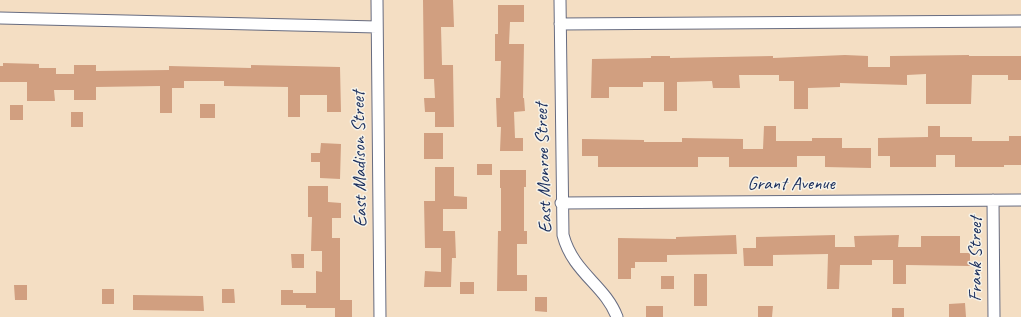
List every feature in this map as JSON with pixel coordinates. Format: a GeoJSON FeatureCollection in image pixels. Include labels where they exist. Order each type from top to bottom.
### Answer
{"type":"FeatureCollection","features":[{"type":"Feature","properties":{"kind":"street","name":"East Madison Street"},"geometry":{"type":"LineString","coordinates":[[377,0],[380,317]]}},
{"type":"Feature","properties":{"kind":"street","name":"East Monroe Street"},"geometry":{"type":"LineString","coordinates":[[560,0],[562,235],[572,258],[609,302],[618,317]]}},
{"type":"Feature","properties":{"kind":"street"},"geometry":{"type":"LineString","coordinates":[[0,18],[377,27]]}},
{"type":"Feature","properties":{"kind":"street"},"geometry":{"type":"LineString","coordinates":[[560,24],[1021,21]]}},
{"type":"Feature","properties":{"kind":"street","name":"Frank Street"},"geometry":{"type":"LineString","coordinates":[[993,200],[994,317]]}},
{"type":"Feature","properties":{"kind":"street","name":"Grant Avenue"},"geometry":{"type":"LineString","coordinates":[[561,203],[1021,200]]}},
{"type":"Feature","properties":{"kind":"building"},"geometry":{"type":"Polygon","coordinates":[[[423,0],[453,0],[454,27],[441,27],[442,65],[453,65],[454,127],[435,127],[435,112],[425,112],[424,98],[435,98],[434,79],[424,79],[423,0]]]}},
{"type":"Feature","properties":{"kind":"building"},"geometry":{"type":"Polygon","coordinates":[[[498,5],[524,5],[524,22],[510,22],[509,44],[524,44],[523,98],[525,111],[514,112],[515,138],[523,138],[523,151],[500,151],[501,127],[497,127],[496,98],[500,98],[501,61],[495,61],[495,34],[498,34],[498,5]]]}},
{"type":"Feature","properties":{"kind":"building"},"geometry":{"type":"Polygon","coordinates":[[[845,55],[868,56],[868,67],[890,67],[890,56],[1021,56],[1021,80],[1008,80],[1008,75],[972,75],[971,104],[926,104],[926,74],[907,75],[907,85],[840,83],[840,87],[808,88],[808,109],[794,109],[794,81],[779,81],[779,75],[739,75],[740,88],[713,88],[712,81],[677,82],[677,111],[664,111],[664,82],[643,82],[643,87],[609,87],[609,98],[591,98],[592,59],[651,58],[651,56],[670,56],[670,58],[773,56],[773,58],[845,55]]]}},
{"type":"Feature","properties":{"kind":"building"},"geometry":{"type":"Polygon","coordinates":[[[3,63],[39,64],[39,68],[56,68],[56,74],[74,74],[74,65],[96,65],[96,71],[169,70],[169,66],[251,68],[251,65],[340,67],[341,112],[327,112],[327,95],[300,95],[300,117],[288,117],[288,87],[224,86],[224,81],[184,81],[184,88],[172,88],[172,113],[160,113],[160,86],[96,87],[96,100],[74,100],[74,90],[54,90],[55,101],[27,101],[27,82],[0,82],[0,66],[3,66],[3,63]]]}},
{"type":"Feature","properties":{"kind":"building"},"geometry":{"type":"Polygon","coordinates":[[[200,104],[215,104],[215,118],[200,118],[200,104]]]}},
{"type":"Feature","properties":{"kind":"building"},"geometry":{"type":"Polygon","coordinates":[[[10,105],[23,105],[23,120],[10,120],[10,105]]]}},
{"type":"Feature","properties":{"kind":"building"},"geometry":{"type":"Polygon","coordinates":[[[71,112],[83,112],[83,127],[71,127],[71,112]]]}},
{"type":"Feature","properties":{"kind":"building"},"geometry":{"type":"Polygon","coordinates":[[[764,126],[776,126],[776,141],[812,141],[812,138],[842,138],[842,148],[871,148],[871,168],[825,167],[825,156],[797,156],[797,167],[729,167],[729,157],[698,157],[698,167],[598,167],[598,156],[582,156],[582,139],[682,142],[682,138],[743,139],[743,149],[763,149],[764,126]]]}},
{"type":"Feature","properties":{"kind":"building"},"geometry":{"type":"Polygon","coordinates":[[[928,126],[940,126],[940,137],[972,137],[972,141],[1009,141],[1009,136],[1021,136],[1021,165],[1004,165],[1004,167],[955,167],[955,155],[936,155],[936,167],[890,167],[890,156],[878,156],[878,138],[928,137],[928,126]]]}},
{"type":"Feature","properties":{"kind":"building"},"geometry":{"type":"Polygon","coordinates":[[[424,133],[443,133],[443,159],[424,159],[424,133]]]}},
{"type":"Feature","properties":{"kind":"building"},"geometry":{"type":"Polygon","coordinates":[[[321,143],[341,144],[340,179],[320,178],[320,162],[311,162],[311,153],[320,153],[321,143]]]}},
{"type":"Feature","properties":{"kind":"building"},"geometry":{"type":"Polygon","coordinates":[[[477,164],[492,164],[492,175],[477,175],[477,164]]]}},
{"type":"Feature","properties":{"kind":"building"},"geometry":{"type":"Polygon","coordinates":[[[435,167],[454,167],[454,196],[467,197],[467,209],[443,209],[443,231],[455,231],[456,258],[452,258],[451,287],[424,287],[425,271],[441,272],[441,248],[425,248],[424,201],[435,201],[435,167]]]}},
{"type":"Feature","properties":{"kind":"building"},"geometry":{"type":"Polygon","coordinates":[[[500,170],[526,170],[526,187],[524,187],[524,231],[527,231],[527,244],[517,244],[517,275],[527,275],[527,291],[497,291],[498,231],[501,231],[500,170]]]}},
{"type":"Feature","properties":{"kind":"building"},"geometry":{"type":"Polygon","coordinates":[[[308,186],[328,186],[328,202],[341,203],[341,218],[332,218],[332,238],[340,238],[340,300],[352,300],[352,317],[335,317],[335,308],[306,308],[306,305],[281,305],[281,290],[293,290],[293,293],[316,293],[316,271],[322,272],[322,251],[311,251],[312,217],[308,217],[308,186]]]}},
{"type":"Feature","properties":{"kind":"building"},"geometry":{"type":"Polygon","coordinates":[[[736,235],[737,254],[667,255],[667,262],[635,262],[635,268],[631,268],[631,279],[618,279],[618,238],[676,239],[676,237],[736,235]]]}},
{"type":"Feature","properties":{"kind":"building"},"geometry":{"type":"Polygon","coordinates":[[[835,235],[835,247],[855,247],[854,236],[899,235],[898,247],[921,247],[921,236],[960,236],[960,253],[970,253],[970,266],[906,265],[906,284],[893,284],[893,260],[872,260],[872,265],[840,265],[839,289],[827,289],[828,254],[773,255],[773,266],[744,266],[743,248],[756,248],[756,237],[835,235]]]}},
{"type":"Feature","properties":{"kind":"building"},"geometry":{"type":"Polygon","coordinates":[[[291,254],[304,254],[304,268],[292,268],[291,254]]]}},
{"type":"Feature","properties":{"kind":"building"},"geometry":{"type":"Polygon","coordinates":[[[694,274],[707,274],[707,306],[694,306],[694,274]]]}},
{"type":"Feature","properties":{"kind":"building"},"geometry":{"type":"Polygon","coordinates":[[[661,276],[674,276],[674,289],[661,289],[661,276]]]}},
{"type":"Feature","properties":{"kind":"building"},"geometry":{"type":"Polygon","coordinates":[[[460,282],[474,282],[474,294],[460,294],[460,282]]]}},
{"type":"Feature","properties":{"kind":"building"},"geometry":{"type":"Polygon","coordinates":[[[14,285],[27,285],[27,300],[15,300],[14,285]]]}},
{"type":"Feature","properties":{"kind":"building"},"geometry":{"type":"Polygon","coordinates":[[[102,289],[114,289],[114,304],[102,304],[102,289]]]}},
{"type":"Feature","properties":{"kind":"building"},"geometry":{"type":"Polygon","coordinates":[[[222,289],[234,289],[235,303],[222,303],[222,289]]]}},
{"type":"Feature","properties":{"kind":"building"},"geometry":{"type":"Polygon","coordinates":[[[133,295],[203,296],[204,311],[133,310],[133,295]]]}},
{"type":"Feature","properties":{"kind":"building"},"geometry":{"type":"Polygon","coordinates":[[[535,297],[547,297],[547,312],[535,311],[535,297]]]}},
{"type":"Feature","properties":{"kind":"building"},"geometry":{"type":"Polygon","coordinates":[[[965,303],[966,317],[949,317],[949,304],[965,303]]]}},
{"type":"Feature","properties":{"kind":"building"},"geometry":{"type":"Polygon","coordinates":[[[646,306],[663,306],[663,317],[646,317],[646,306]]]}},
{"type":"Feature","properties":{"kind":"building"},"geometry":{"type":"Polygon","coordinates":[[[758,306],[773,306],[772,317],[758,317],[758,306]]]}},
{"type":"Feature","properties":{"kind":"building"},"geometry":{"type":"Polygon","coordinates":[[[892,308],[904,308],[904,317],[892,317],[892,308]]]}}]}
